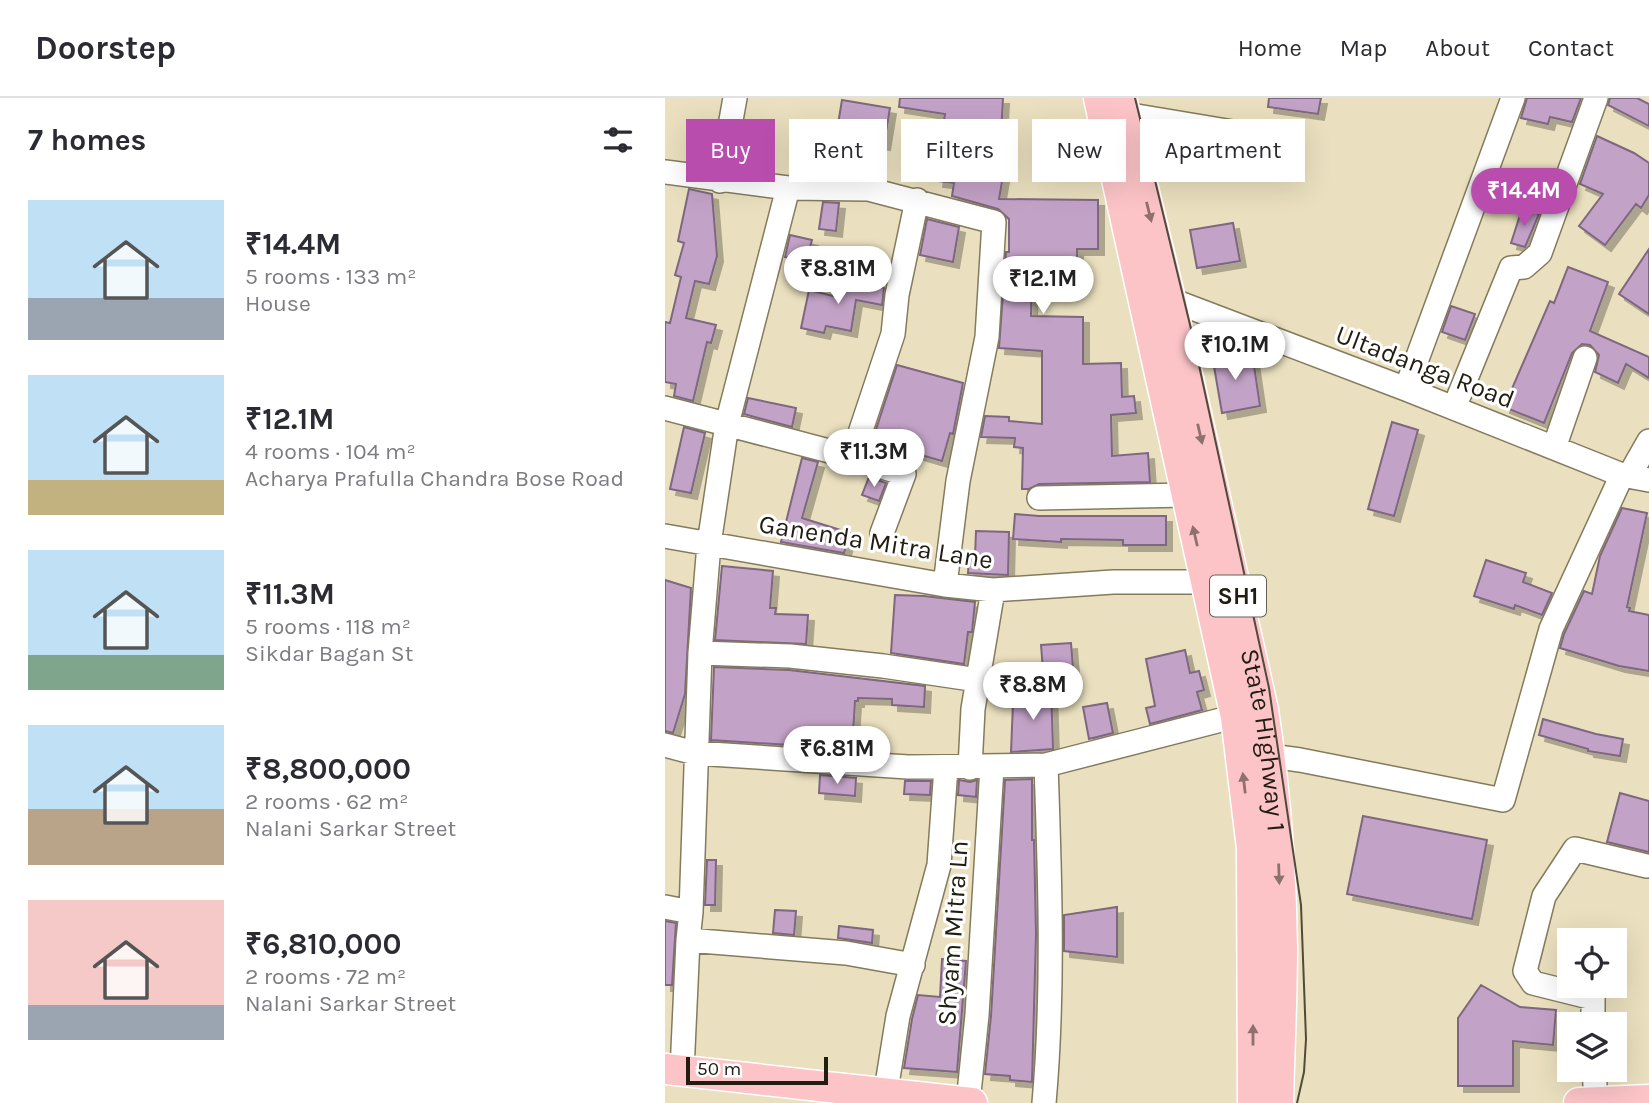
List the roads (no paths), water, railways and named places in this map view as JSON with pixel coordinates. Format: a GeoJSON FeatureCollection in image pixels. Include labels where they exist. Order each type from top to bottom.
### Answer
{"type":"FeatureCollection","features":[{"type":"Feature","properties":{"kind":"main road","name":"SH1"},"geometry":{"type":"LineString","coordinates":[[1099,98],[1206,582],[1249,713],[1253,1103]]}},
{"type":"Feature","properties":{"kind":"main road","name":"State Highway 1"},"geometry":{"type":"LineString","coordinates":[[1123,106],[1170,299],[1249,713],[1270,756],[1278,843],[1282,950],[1278,1103]]}},
{"type":"Feature","properties":{"kind":"main road"},"geometry":{"type":"LineString","coordinates":[[673,1070],[885,1098],[970,1103]]}},
{"type":"Feature","properties":{"kind":"main road"},"geometry":{"type":"LineString","coordinates":[[1588,1102],[1649,1100]]}},
{"type":"Feature","properties":{"kind":"street"},"geometry":{"type":"LineString","coordinates":[[731,119],[735,98]]}},
{"type":"Feature","properties":{"kind":"street"},"geometry":{"type":"LineString","coordinates":[[1406,388],[1513,98]]}},
{"type":"Feature","properties":{"kind":"street"},"geometry":{"type":"LineString","coordinates":[[1454,408],[1511,268],[1524,267],[1540,253],[1596,98]]}},
{"type":"Feature","properties":{"kind":"street"},"geometry":{"type":"LineString","coordinates":[[1123,106],[1180,119]]}},
{"type":"Feature","properties":{"kind":"street"},"geometry":{"type":"LineString","coordinates":[[665,174],[686,177]]}},
{"type":"Feature","properties":{"kind":"street"},"geometry":{"type":"LineString","coordinates":[[730,182],[788,188],[867,188],[994,222],[986,337],[958,481],[945,585]]}},
{"type":"Feature","properties":{"kind":"street"},"geometry":{"type":"LineString","coordinates":[[673,1070],[691,912],[695,753],[709,544],[726,424],[788,188]]}},
{"type":"Feature","properties":{"kind":"street"},"geometry":{"type":"LineString","coordinates":[[852,457],[893,334],[897,295],[917,200]]}},
{"type":"Feature","properties":{"kind":"street","name":"Ultadanga Road"},"geometry":{"type":"LineString","coordinates":[[1140,290],[1406,388],[1553,448],[1633,477]]}},
{"type":"Feature","properties":{"kind":"street"},"geometry":{"type":"LineString","coordinates":[[1553,448],[1585,358]]}},
{"type":"Feature","properties":{"kind":"street"},"geometry":{"type":"LineString","coordinates":[[665,408],[852,457],[904,474],[882,533]]}},
{"type":"Feature","properties":{"kind":"street"},"geometry":{"type":"LineString","coordinates":[[1270,756],[1503,800],[1551,629],[1633,477],[1649,441]]}},
{"type":"Feature","properties":{"kind":"street"},"geometry":{"type":"LineString","coordinates":[[1039,498],[1186,495]]}},
{"type":"Feature","properties":{"kind":"street","name":"Ganenda Mitra Lane"},"geometry":{"type":"LineString","coordinates":[[665,536],[945,585],[993,590],[1113,582],[1206,582]]}},
{"type":"Feature","properties":{"kind":"street","name":"Shyam Mitra Ln"},"geometry":{"type":"LineString","coordinates":[[970,1103],[977,1015],[981,767],[974,709],[993,590]]}},
{"type":"Feature","properties":{"kind":"street"},"geometry":{"type":"LineString","coordinates":[[700,653],[790,656],[978,680]]}},
{"type":"Feature","properties":{"kind":"street"},"geometry":{"type":"LineString","coordinates":[[665,745],[695,753],[908,767],[1046,765],[1249,713]]}},
{"type":"Feature","properties":{"kind":"street"},"geometry":{"type":"LineString","coordinates":[[1044,1103],[1050,1036],[1052,940],[1046,765]]}},
{"type":"Feature","properties":{"kind":"street"},"geometry":{"type":"LineString","coordinates":[[885,1098],[898,1016],[940,864],[946,767]]}},
{"type":"Feature","properties":{"kind":"street"},"geometry":{"type":"LineString","coordinates":[[1593,1012],[1593,998],[1534,983],[1525,971],[1544,896],[1575,849],[1647,866]]}},
{"type":"Feature","properties":{"kind":"street"},"geometry":{"type":"LineString","coordinates":[[665,908],[691,912]]}},
{"type":"Feature","properties":{"kind":"street"},"geometry":{"type":"LineString","coordinates":[[688,940],[846,953],[912,965]]}},
{"type":"Feature","properties":{"kind":"street"},"geometry":{"type":"LineString","coordinates":[[1588,1102],[1592,1082]]}},
{"type":"Feature","properties":{"kind":"tram line"},"geometry":{"type":"LineString","coordinates":[[1135,98],[1192,333],[1269,688],[1301,905],[1306,1039],[1304,1072],[1297,1103]]}}]}
